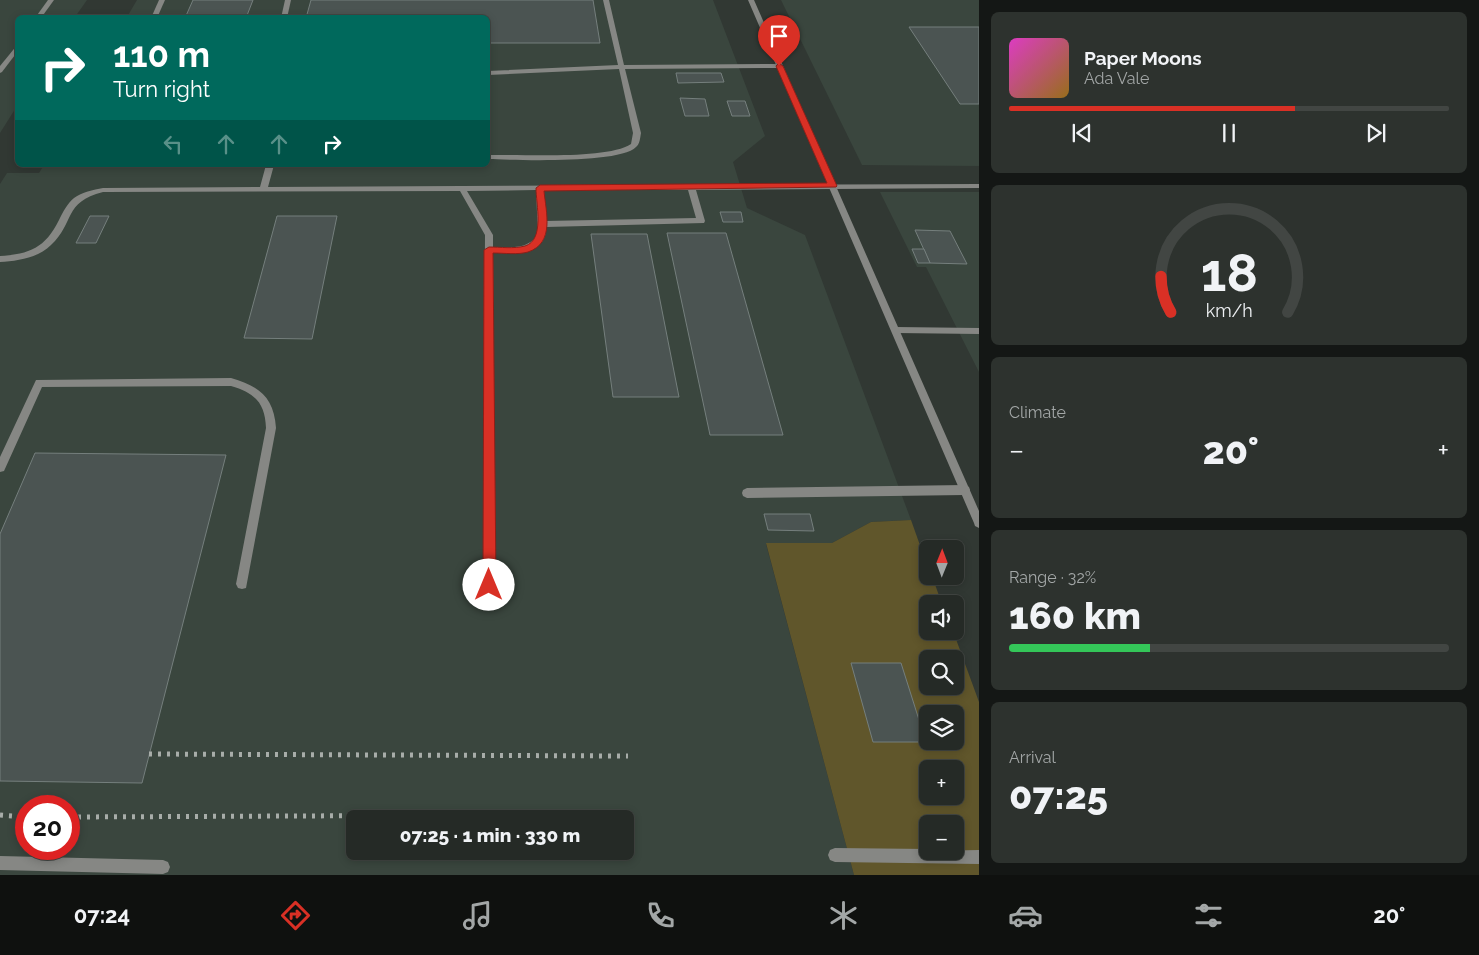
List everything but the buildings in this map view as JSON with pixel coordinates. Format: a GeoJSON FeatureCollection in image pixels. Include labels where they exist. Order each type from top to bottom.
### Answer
{"type":"FeatureCollection","features":[{"type":"Feature","properties":{"kind":"street"},"geometry":{"type":"LineString","coordinates":[[40,15],[51,0]]}},
{"type":"Feature","properties":{"kind":"street"},"geometry":{"type":"LineString","coordinates":[[155,15],[162,0]]}},
{"type":"Feature","properties":{"kind":"street"},"geometry":{"type":"LineString","coordinates":[[285,15],[288,0]]}},
{"type":"Feature","properties":{"kind":"street"},"geometry":{"type":"LineString","coordinates":[[490,156],[602,155],[624,151],[633,147],[637,140],[637,133],[606,0]]}},
{"type":"Feature","properties":{"kind":"street"},"geometry":{"type":"LineString","coordinates":[[751,0],[979,523]]}},
{"type":"Feature","properties":{"kind":"street"},"geometry":{"type":"LineString","coordinates":[[1,66],[15,50]]}},
{"type":"Feature","properties":{"kind":"street"},"geometry":{"type":"LineString","coordinates":[[490,73],[622,67],[779,66]]}},
{"type":"Feature","properties":{"kind":"street"},"geometry":{"type":"LineString","coordinates":[[264,188],[269,167]]}},
{"type":"Feature","properties":{"kind":"street"},"geometry":{"type":"LineString","coordinates":[[542,224],[701,221],[691,186]]}},
{"type":"Feature","properties":{"kind":"street"},"geometry":{"type":"LineString","coordinates":[[0,259],[23,256],[45,246],[52,239],[70,205],[77,199],[92,192],[264,188],[979,186]]}},
{"type":"Feature","properties":{"kind":"street"},"geometry":{"type":"LineString","coordinates":[[462,188],[488,235],[489,585]]}},
{"type":"Feature","properties":{"kind":"street"},"geometry":{"type":"LineString","coordinates":[[489,250],[526,249],[536,244],[542,235],[540,188]]}},
{"type":"Feature","properties":{"kind":"street"},"geometry":{"type":"LineString","coordinates":[[896,330],[979,331]]}},
{"type":"Feature","properties":{"kind":"street"},"geometry":{"type":"LineString","coordinates":[[0,468],[38,383],[231,382],[244,385],[254,390],[267,404],[272,415],[242,584]]}},
{"type":"Feature","properties":{"kind":"street"},"geometry":{"type":"LineString","coordinates":[[747,493],[965,490]]}},
{"type":"Feature","properties":{"kind":"street"},"geometry":{"type":"LineString","coordinates":[[835,855],[979,857]]}},
{"type":"Feature","properties":{"kind":"street"},"geometry":{"type":"LineString","coordinates":[[0,863],[163,867]]}},
{"type":"Feature","properties":{"kind":"shaded area"},"geometry":{"type":"Polygon","coordinates":[[[0,0],[87,0],[76,15],[15,15],[15,109],[0,133],[0,0]]]}},
{"type":"Feature","properties":{"kind":"shaded area"},"geometry":{"type":"Polygon","coordinates":[[[137,0],[713,0],[765,136],[733,162],[747,208],[805,235],[911,520],[871,522],[832,543],[766,544],[854,875],[0,875],[0,184],[7,173],[39,173],[43,167],[490,167],[490,15],[128,15],[137,0]]]}},
{"type":"Feature","properties":{"kind":"shaded area"},"geometry":{"type":"Polygon","coordinates":[[[781,0],[979,0],[979,166],[862,165],[781,0]]]}},
{"type":"Feature","properties":{"kind":"shaded area"},"geometry":{"type":"Polygon","coordinates":[[[880,192],[979,192],[979,372],[926,267],[917,267],[880,192]]]}},
{"type":"Feature","properties":{"kind":"shaded area"},"geometry":{"type":"Polygon","coordinates":[[[911,520],[919,542],[919,585],[935,585],[939,595],[919,595],[919,640],[956,640],[960,650],[919,650],[919,695],[964,695],[964,661],[979,702],[979,875],[854,875],[766,543],[832,543],[871,522],[911,520]]]}},
{"type":"Feature","properties":{"kind":"railway"},"geometry":{"type":"LineString","coordinates":[[149,754],[628,756]]}},
{"type":"Feature","properties":{"kind":"railway"},"geometry":{"type":"LineString","coordinates":[[0,815],[15,816]]}},
{"type":"Feature","properties":{"kind":"railway"},"geometry":{"type":"LineString","coordinates":[[80,817],[346,816]]}},
{"type":"Feature","properties":{"kind":"route"},"geometry":{"type":"LineString","coordinates":[[489,585],[489,250],[526,249],[536,244],[542,235],[540,188],[832,186],[779,66]]}}]}
